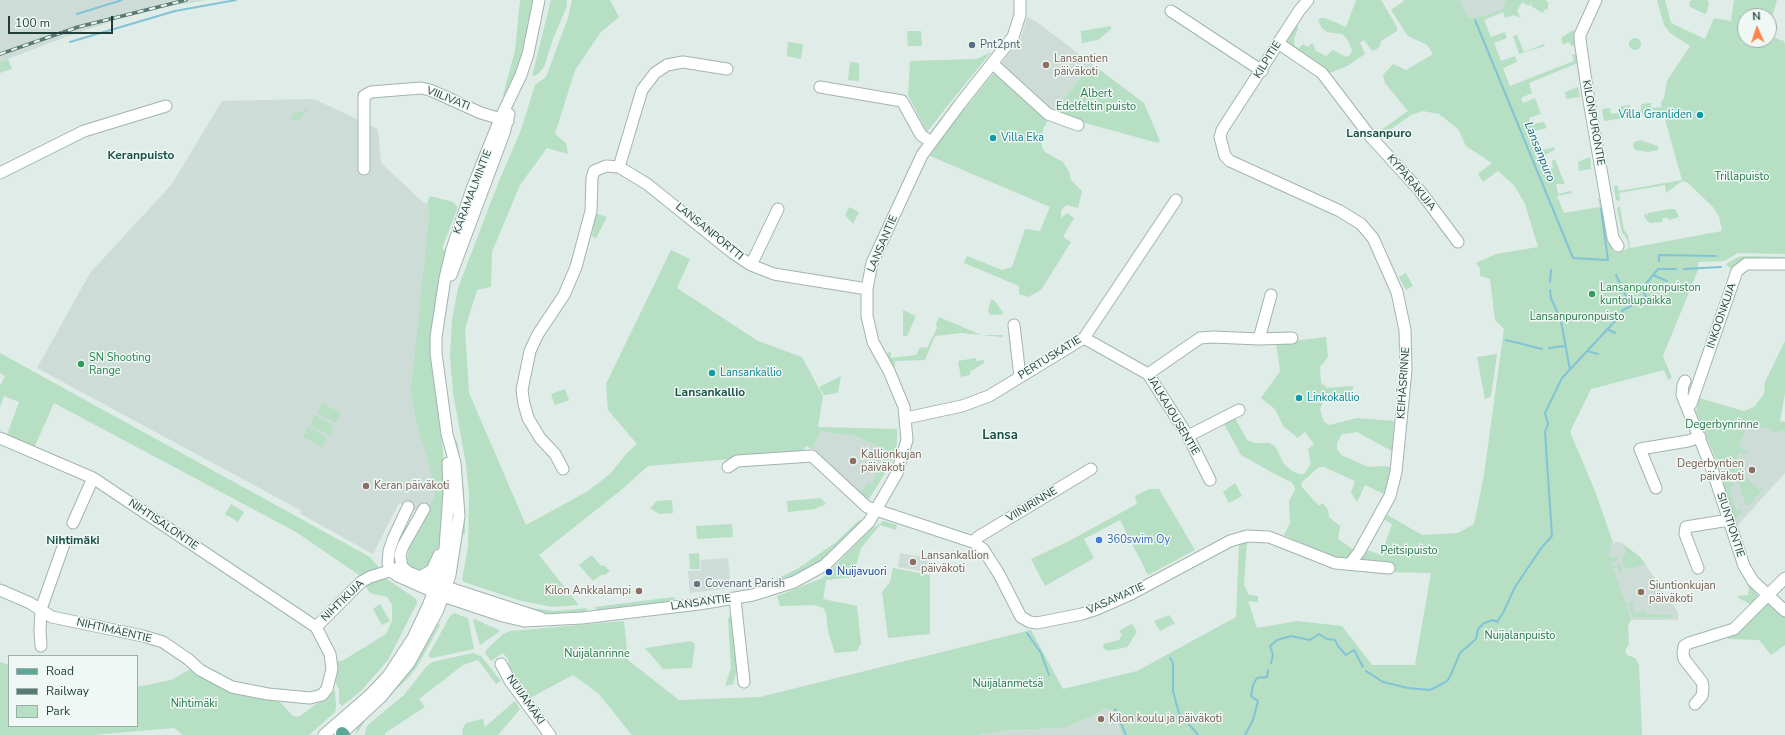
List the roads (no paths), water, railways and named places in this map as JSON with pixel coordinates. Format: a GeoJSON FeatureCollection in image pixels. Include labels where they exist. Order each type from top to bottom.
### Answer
{"type":"FeatureCollection","features":[{"type":"Feature","properties":{"kind":"street","name":"LANSANTIE"},"geometry":{"type":"LineString","coordinates":[[391,570],[398,576],[440,590],[503,616],[524,621],[582,618],[735,599],[771,590],[807,576],[825,565],[869,522],[897,473],[903,459],[907,440],[906,418],[896,386],[873,342],[867,316],[867,289],[872,263],[912,174],[931,142],[1013,38],[1020,15],[1020,0]]}},
{"type":"Feature","properties":{"kind":"street","name":"KILPITIE"},"geometry":{"type":"LineString","coordinates":[[1229,119],[1262,71],[1278,43],[1308,0]]}},
{"type":"Feature","properties":{"kind":"street","name":"KILONPURONTIE"},"geometry":{"type":"LineString","coordinates":[[1596,0],[1580,35],[1580,40],[1613,238],[1618,246]]}},
{"type":"Feature","properties":{"kind":"street","name":"KARAMALMINTIE"},"geometry":{"type":"LineString","coordinates":[[440,590],[449,493],[447,434],[436,354],[436,337],[443,294],[460,254],[504,120],[528,54],[539,2]]}},
{"type":"Feature","properties":{"kind":"street"},"geometry":{"type":"LineString","coordinates":[[1171,11],[1262,71]]}},
{"type":"Feature","properties":{"kind":"street","name":"KYPÄRÄKUJA"},"geometry":{"type":"LineString","coordinates":[[1278,43],[1322,73],[1370,136],[1420,190],[1458,242]]}},
{"type":"Feature","properties":{"kind":"street"},"geometry":{"type":"LineString","coordinates":[[619,167],[642,90],[654,73],[667,65],[683,62],[727,69]]}},
{"type":"Feature","properties":{"kind":"street"},"geometry":{"type":"LineString","coordinates":[[993,64],[1048,114],[1078,125]]}},
{"type":"Feature","properties":{"kind":"street"},"geometry":{"type":"LineString","coordinates":[[820,87],[902,101],[921,135],[931,142]]}},
{"type":"Feature","properties":{"kind":"street","name":"VIILIVATI"},"geometry":{"type":"LineString","coordinates":[[364,169],[364,96],[370,92],[421,88],[430,90],[481,113],[504,120]]}},
{"type":"Feature","properties":{"kind":"street"},"geometry":{"type":"LineString","coordinates":[[0,173],[84,131],[166,106]]}},
{"type":"Feature","properties":{"kind":"street","name":"KEIHÄSRINNE"},"geometry":{"type":"LineString","coordinates":[[1229,119],[1222,130],[1220,137],[1225,156],[1230,161],[1340,211],[1361,224],[1373,238],[1397,292],[1405,330],[1406,370],[1396,472],[1390,496],[1359,552],[1350,564]]}},
{"type":"Feature","properties":{"kind":"street","name":"LANSANPORTTI"},"geometry":{"type":"LineString","coordinates":[[563,469],[555,454],[540,438],[528,418],[522,390],[530,351],[535,340],[564,295],[572,277],[591,212],[592,178],[594,171],[606,166],[619,167],[653,188],[733,253],[751,265],[774,274],[867,289]]}},
{"type":"Feature","properties":{"kind":"street","name":"PERTUSKATIE"},"geometry":{"type":"LineString","coordinates":[[906,418],[974,403],[989,396],[1084,338],[1176,200]]}},
{"type":"Feature","properties":{"kind":"street"},"geometry":{"type":"LineString","coordinates":[[751,265],[778,209]]}},
{"type":"Feature","properties":{"kind":"street","name":"INKOONKUJA"},"geometry":{"type":"LineString","coordinates":[[1687,406],[1691,404],[1737,271],[1746,264],[1785,264]]}},
{"type":"Feature","properties":{"kind":"street"},"geometry":{"type":"LineString","coordinates":[[1259,339],[1271,294]]}},
{"type":"Feature","properties":{"kind":"street"},"geometry":{"type":"LineString","coordinates":[[1014,325],[1020,377]]}},
{"type":"Feature","properties":{"kind":"street","name":"JALKAJOUSENTIE"},"geometry":{"type":"LineString","coordinates":[[1084,338],[1148,374],[1188,436],[1210,480]]}},
{"type":"Feature","properties":{"kind":"street"},"geometry":{"type":"LineString","coordinates":[[1148,374],[1200,338],[1292,338]]}},
{"type":"Feature","properties":{"kind":"street","name":"SIUNTIONTIE"},"geometry":{"type":"LineString","coordinates":[[1685,381],[1682,390],[1687,406],[1700,437],[1744,566],[1753,581],[1785,611]]}},
{"type":"Feature","properties":{"kind":"street"},"geometry":{"type":"LineString","coordinates":[[1188,436],[1239,410]]}},
{"type":"Feature","properties":{"kind":"street","name":"KARAMALMINTIE"},"geometry":{"type":"LineString","coordinates":[[440,590],[455,551],[459,516],[456,470],[447,434]]}},
{"type":"Feature","properties":{"kind":"street"},"geometry":{"type":"LineString","coordinates":[[1656,488],[1640,449],[1688,441],[1700,437]]}},
{"type":"Feature","properties":{"kind":"street","name":"NIHTISALONTIE"},"geometry":{"type":"LineString","coordinates":[[0,438],[93,478],[316,627]]}},
{"type":"Feature","properties":{"kind":"street","name":"VASAMATIE"},"geometry":{"type":"LineString","coordinates":[[728,466],[737,461],[812,456],[867,507],[973,542],[986,553],[1021,617],[1030,622],[1037,623],[1082,614],[1097,609],[1131,594],[1230,541],[1247,536],[1269,537],[1335,563],[1389,568]]}},
{"type":"Feature","properties":{"kind":"street","name":"VIINIRINNE"},"geometry":{"type":"LineString","coordinates":[[973,542],[978,537],[1091,470]]}},
{"type":"Feature","properties":{"kind":"street"},"geometry":{"type":"LineString","coordinates":[[73,523],[93,478]]}},
{"type":"Feature","properties":{"kind":"street"},"geometry":{"type":"LineString","coordinates":[[391,570],[388,563],[392,539],[408,507]]}},
{"type":"Feature","properties":{"kind":"street"},"geometry":{"type":"LineString","coordinates":[[402,567],[400,562],[403,546],[424,509]]}},
{"type":"Feature","properties":{"kind":"street"},"geometry":{"type":"LineString","coordinates":[[1698,568],[1685,534],[1686,527],[1729,520]]}},
{"type":"Feature","properties":{"kind":"street","name":"KARAMALMINTIE"},"geometry":{"type":"LineString","coordinates":[[420,577],[430,572],[436,564],[446,538]]}},
{"type":"Feature","properties":{"kind":"street"},"geometry":{"type":"LineString","coordinates":[[41,646],[41,609],[64,544]]}},
{"type":"Feature","properties":{"kind":"street","name":"LANSANTIE"},"geometry":{"type":"LineString","coordinates":[[402,567],[440,590]]}},
{"type":"Feature","properties":{"kind":"street","name":"NIHTIKUJA"},"geometry":{"type":"LineString","coordinates":[[268,694],[310,698],[322,695],[327,689],[332,669],[330,654],[316,627],[361,582],[370,577],[402,567]]}},
{"type":"Feature","properties":{"kind":"street"},"geometry":{"type":"LineString","coordinates":[[1695,704],[1702,696],[1703,687],[1699,678],[1684,659],[1684,646],[1689,643],[1734,629],[1785,578]]}},
{"type":"Feature","properties":{"kind":"street","name":"NIHTIMÄENTIE"},"geometry":{"type":"LineString","coordinates":[[0,590],[41,609],[52,617],[143,636],[163,642],[215,679],[232,687],[268,694]]}},
{"type":"Feature","properties":{"kind":"street"},"geometry":{"type":"LineString","coordinates":[[324,735],[341,732],[382,697],[402,673],[423,638],[440,590]]}},
{"type":"Feature","properties":{"kind":"street"},"geometry":{"type":"LineString","coordinates":[[735,599],[744,682]]}},
{"type":"Feature","properties":{"kind":"street","name":"NUIJAMÄKI"},"geometry":{"type":"LineString","coordinates":[[501,664],[510,681],[550,735]]}},
{"type":"Feature","properties":{"kind":"waterway"},"geometry":{"type":"LineString","coordinates":[[77,14],[122,0]]}},
{"type":"Feature","properties":{"kind":"waterway"},"geometry":{"type":"LineString","coordinates":[[70,42],[175,11],[236,0]]}},
{"type":"Feature","properties":{"kind":"waterway","name":"Lansanpuro"},"geometry":{"type":"LineString","coordinates":[[1475,20],[1573,258],[1608,260],[1601,209]]}},
{"type":"Feature","properties":{"kind":"waterway"},"geometry":{"type":"LineString","coordinates":[[1659,261],[1659,255],[1716,256]]}},
{"type":"Feature","properties":{"kind":"waterway"},"geometry":{"type":"LineString","coordinates":[[1684,269],[1721,267]]}},
{"type":"Feature","properties":{"kind":"waterway"},"geometry":{"type":"LineString","coordinates":[[1640,291],[1658,269],[1676,269]]}},
{"type":"Feature","properties":{"kind":"waterway"},"geometry":{"type":"LineString","coordinates":[[1550,282],[1551,270]]}},
{"type":"Feature","properties":{"kind":"waterway"},"geometry":{"type":"LineString","coordinates":[[1366,671],[1383,682],[1408,688],[1430,690],[1444,683],[1448,680],[1460,653],[1476,639],[1478,629],[1484,623],[1493,620],[1497,622],[1503,613],[1515,587],[1542,547],[1552,536],[1545,432],[1548,424],[1545,413],[1562,378],[1617,319],[1623,310],[1631,306],[1616,275]]}},
{"type":"Feature","properties":{"kind":"waterway"},"geometry":{"type":"LineString","coordinates":[[1653,275],[1667,281]]}},
{"type":"Feature","properties":{"kind":"waterway"},"geometry":{"type":"LineString","coordinates":[[1647,283],[1659,291]]}},
{"type":"Feature","properties":{"kind":"waterway"},"geometry":{"type":"LineString","coordinates":[[1642,289],[1646,297],[1650,300]]}},
{"type":"Feature","properties":{"kind":"waterway"},"geometry":{"type":"LineString","coordinates":[[1550,290],[1551,298],[1561,321],[1570,370]]}},
{"type":"Feature","properties":{"kind":"waterway"},"geometry":{"type":"LineString","coordinates":[[1607,329],[1615,333]]}},
{"type":"Feature","properties":{"kind":"waterway"},"geometry":{"type":"LineString","coordinates":[[1506,340],[1542,349]]}},
{"type":"Feature","properties":{"kind":"waterway"},"geometry":{"type":"LineString","coordinates":[[1549,348],[1565,346]]}},
{"type":"Feature","properties":{"kind":"waterway"},"geometry":{"type":"LineString","coordinates":[[1587,351],[1598,354]]}},
{"type":"Feature","properties":{"kind":"waterway"},"geometry":{"type":"LineString","coordinates":[[1027,633],[1041,653],[1049,675]]}},
{"type":"Feature","properties":{"kind":"waterway"},"geometry":{"type":"LineString","coordinates":[[1271,663],[1273,655],[1270,646],[1277,640],[1291,636],[1310,640],[1319,634],[1327,639],[1335,640],[1346,655],[1354,650],[1363,667]]}},
{"type":"Feature","properties":{"kind":"waterway"},"geometry":{"type":"LineString","coordinates":[[1170,658],[1173,663],[1173,691],[1179,713],[1183,717]]}},
{"type":"Feature","properties":{"kind":"waterway"},"geometry":{"type":"LineString","coordinates":[[1245,735],[1253,720],[1258,701],[1251,696],[1253,685],[1257,678],[1267,677],[1268,670]]}},
{"type":"Feature","properties":{"kind":"waterway"},"geometry":{"type":"LineString","coordinates":[[1115,709],[1126,735]]}},
{"type":"Feature","properties":{"kind":"waterway"},"geometry":{"type":"LineString","coordinates":[[1187,722],[1198,735]]}},
{"type":"Feature","properties":{"kind":"railway"},"geometry":{"type":"LineString","coordinates":[[0,54],[78,27],[186,0]]}},
{"type":"Feature","properties":{"kind":"place","name":"Pnt2pnt"},"geometry":{"type":"Point","coordinates":[972,45]}},
{"type":"Feature","properties":{"kind":"place","name":"Lansantien päiväkoti"},"geometry":{"type":"Point","coordinates":[1046,65]}},
{"type":"Feature","properties":{"kind":"place","name":"Villa Granliden"},"geometry":{"type":"Point","coordinates":[1700,115]}},
{"type":"Feature","properties":{"kind":"place","name":"Villa Eka"},"geometry":{"type":"Point","coordinates":[993,138]}},
{"type":"Feature","properties":{"kind":"place","name":"Lansanpuronpuiston kuntoilupaikka"},"geometry":{"type":"Point","coordinates":[1592,294]}},
{"type":"Feature","properties":{"kind":"place","name":"SN Shooting Range"},"geometry":{"type":"Point","coordinates":[81,364]}},
{"type":"Feature","properties":{"kind":"place","name":"Lansankallio"},"geometry":{"type":"Point","coordinates":[712,373]}},
{"type":"Feature","properties":{"kind":"place","name":"Linkokallio"},"geometry":{"type":"Point","coordinates":[1299,398]}},
{"type":"Feature","properties":{"kind":"place","name":"Kallionkujan päiväkoti"},"geometry":{"type":"Point","coordinates":[853,461]}},
{"type":"Feature","properties":{"kind":"place","name":"Degerbyntien päiväkoti"},"geometry":{"type":"Point","coordinates":[1752,470]}},
{"type":"Feature","properties":{"kind":"place","name":"Keran päiväkoti"},"geometry":{"type":"Point","coordinates":[366,486]}},
{"type":"Feature","properties":{"kind":"place","name":"360swim Oy"},"geometry":{"type":"Point","coordinates":[1099,540]}},
{"type":"Feature","properties":{"kind":"place","name":"Lansankallion päiväkoti"},"geometry":{"type":"Point","coordinates":[913,562]}},
{"type":"Feature","properties":{"kind":"place","name":"Nuijavuori"},"geometry":{"type":"Point","coordinates":[829,572]}},
{"type":"Feature","properties":{"kind":"place","name":"Covenant Parish"},"geometry":{"type":"Point","coordinates":[697,584]}},
{"type":"Feature","properties":{"kind":"place","name":"Kilon Ankkalampi"},"geometry":{"type":"Point","coordinates":[639,591]}},
{"type":"Feature","properties":{"kind":"place","name":"Siuntionkujan päiväkoti"},"geometry":{"type":"Point","coordinates":[1641,592]}},
{"type":"Feature","properties":{"kind":"place","name":"Kilon koulu ja päiväkoti"},"geometry":{"type":"Point","coordinates":[1101,719]}},
{"type":"Feature","properties":{"kind":"district","name":"Lansanpuro"},"geometry":{"type":"Point","coordinates":[1379,134]}},
{"type":"Feature","properties":{"kind":"district","name":"Keranpuisto"},"geometry":{"type":"Point","coordinates":[141,156]}},
{"type":"Feature","properties":{"kind":"district","name":"Lansankallio"},"geometry":{"type":"Point","coordinates":[710,393]}},
{"type":"Feature","properties":{"kind":"district","name":"Lansa"},"geometry":{"type":"Point","coordinates":[1000,436]}},
{"type":"Feature","properties":{"kind":"district","name":"Nihtimäki"},"geometry":{"type":"Point","coordinates":[73,541]}},
{"type":"Feature","properties":{"kind":"park label","name":"Albert Edelfeltin puisto"},"geometry":{"type":"Point","coordinates":[1096,100]}},
{"type":"Feature","properties":{"kind":"park label","name":"Trillapuisto"},"geometry":{"type":"Point","coordinates":[1742,177]}},
{"type":"Feature","properties":{"kind":"park label","name":"Lansanpuronpuisto"},"geometry":{"type":"Point","coordinates":[1577,317]}},
{"type":"Feature","properties":{"kind":"park label","name":"Degerbynrinne"},"geometry":{"type":"Point","coordinates":[1722,425]}},
{"type":"Feature","properties":{"kind":"park label","name":"Peitsipuisto"},"geometry":{"type":"Point","coordinates":[1409,551]}},
{"type":"Feature","properties":{"kind":"park label","name":"Nuijalanpuisto"},"geometry":{"type":"Point","coordinates":[1520,636]}},
{"type":"Feature","properties":{"kind":"park label","name":"Nuijalanrinne"},"geometry":{"type":"Point","coordinates":[597,654]}},
{"type":"Feature","properties":{"kind":"park label","name":"Nuijalanmetsä"},"geometry":{"type":"Point","coordinates":[1008,684]}}]}
